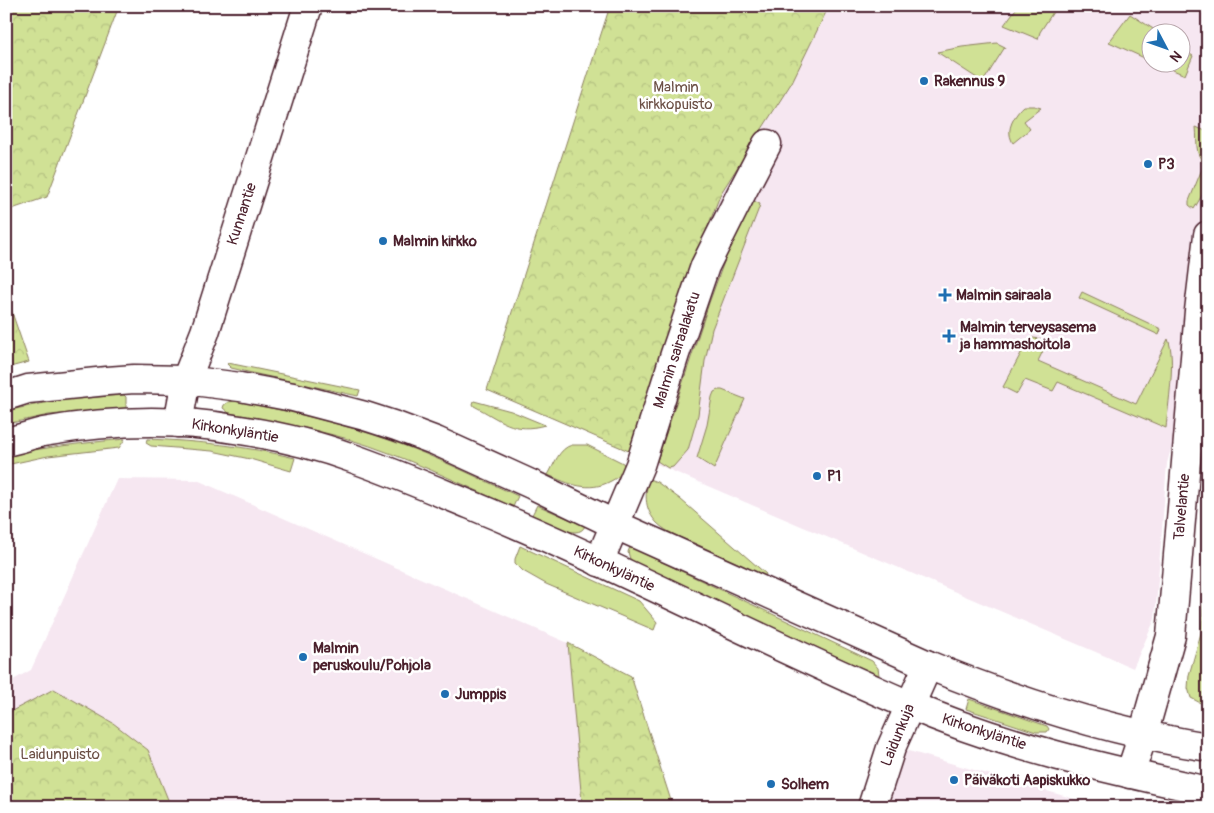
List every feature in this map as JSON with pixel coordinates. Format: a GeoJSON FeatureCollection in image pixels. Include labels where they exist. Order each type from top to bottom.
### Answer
{"type":"FeatureCollection","features":[{"type":"Feature","properties":{"kind":"main road","name":"Kunnantie"},"geometry":{"type":"LineString","coordinates":[[178,423],[186,380],[204,332],[308,6]]}},
{"type":"Feature","properties":{"kind":"main road","name":"Malmin sairaalakatu"},"geometry":{"type":"LineString","coordinates":[[600,562],[640,465],[705,266],[767,144]]}},
{"type":"Feature","properties":{"kind":"main road","name":"Talvelantie"},"geometry":{"type":"LineString","coordinates":[[1130,774],[1171,636],[1199,311],[1208,236]]}},
{"type":"Feature","properties":{"kind":"main road"},"geometry":{"type":"LineString","coordinates":[[6,396],[28,389],[107,381],[134,379],[186,380],[240,387],[293,397],[365,416],[436,441],[616,525],[963,679],[1054,711],[1108,727],[1208,747]]}},
{"type":"Feature","properties":{"kind":"main road","name":"Kirkonkyläntie"},"geometry":{"type":"LineString","coordinates":[[6,442],[40,433],[84,426],[137,422],[178,423],[233,428],[319,448],[352,458],[516,524],[768,642],[948,721],[1091,765],[1208,791]]}},
{"type":"Feature","properties":{"kind":"main road","name":"Laidunkuja"},"geometry":{"type":"LineString","coordinates":[[872,807],[891,748],[928,665]]}},
{"type":"Feature","properties":{"kind":"shaded area","name":"Malmin sairaala"},"geometry":{"type":"Polygon","coordinates":[[[829,6],[1208,6],[1208,322],[1167,463],[1155,619],[1133,668],[654,463],[692,267],[721,193],[792,82],[829,6]]]}},
{"type":"Feature","properties":{"kind":"shaded area","name":"Malmin peruskoulu/Pohjola"},"geometry":{"type":"Polygon","coordinates":[[[117,479],[197,480],[568,643],[582,803],[580,807],[171,807],[148,750],[113,723],[54,690],[6,714],[6,684],[31,670],[117,479]]]}},
{"type":"Feature","properties":{"kind":"shaded area","name":"Päiväkoti Aapiskukko"},"geometry":{"type":"Polygon","coordinates":[[[905,750],[919,754],[1102,807],[889,807],[905,750]]]}},
{"type":"Feature","properties":{"kind":"green space"},"geometry":{"type":"Polygon","coordinates":[[[6,6],[119,6],[47,197],[6,211],[6,6]]]}},
{"type":"Feature","properties":{"kind":"green space","name":"Malmin kirkkopuisto"},"geometry":{"type":"Polygon","coordinates":[[[610,6],[829,6],[792,82],[721,193],[692,267],[631,452],[487,390],[610,6]]]}},
{"type":"Feature","properties":{"kind":"green space"},"geometry":{"type":"Polygon","coordinates":[[[1018,6],[1057,6],[1040,32],[1038,39],[1004,25],[1018,6]]]}},
{"type":"Feature","properties":{"kind":"green space"},"geometry":{"type":"Polygon","coordinates":[[[1130,14],[1142,22],[1142,57],[1109,42],[1130,14]]]}},
{"type":"Feature","properties":{"kind":"green space"},"geometry":{"type":"Polygon","coordinates":[[[997,43],[1005,47],[983,82],[937,52],[962,47],[997,43]]]}},
{"type":"Feature","properties":{"kind":"green space"},"geometry":{"type":"Polygon","coordinates":[[[1024,106],[1041,108],[1024,121],[1030,129],[1013,143],[1010,136],[1010,127],[1016,115],[1024,106]]]}},
{"type":"Feature","properties":{"kind":"green space"},"geometry":{"type":"Polygon","coordinates":[[[1196,127],[1208,132],[1208,185],[1194,209],[1189,205],[1189,201],[1202,169],[1202,162],[1197,150],[1196,127]]]}},
{"type":"Feature","properties":{"kind":"green space"},"geometry":{"type":"Polygon","coordinates":[[[752,200],[760,204],[759,208],[712,329],[705,361],[698,415],[688,450],[673,467],[668,468],[657,461],[709,303],[728,251],[752,200]]]}},
{"type":"Feature","properties":{"kind":"green space"},"geometry":{"type":"Polygon","coordinates":[[[1082,292],[1161,329],[1159,335],[1079,298],[1082,292]]]}},
{"type":"Feature","properties":{"kind":"green space"},"geometry":{"type":"Polygon","coordinates":[[[6,295],[29,362],[10,367],[6,356],[6,295]]]}},
{"type":"Feature","properties":{"kind":"green space"},"geometry":{"type":"Polygon","coordinates":[[[1033,338],[1041,339],[1045,347],[1038,361],[1136,404],[1168,339],[1171,370],[1166,428],[1058,382],[1053,391],[1025,380],[1017,394],[1003,387],[1027,342],[1033,338]]]}},
{"type":"Feature","properties":{"kind":"green space"},"geometry":{"type":"Polygon","coordinates":[[[228,363],[360,390],[358,396],[231,368],[228,363]]]}},
{"type":"Feature","properties":{"kind":"green space"},"geometry":{"type":"Polygon","coordinates":[[[718,390],[745,399],[714,469],[697,458],[707,425],[712,397],[714,392],[718,390]]]}},
{"type":"Feature","properties":{"kind":"green space"},"geometry":{"type":"Polygon","coordinates":[[[124,395],[126,397],[126,408],[49,415],[6,424],[6,411],[69,399],[124,395]]]}},
{"type":"Feature","properties":{"kind":"green space"},"geometry":{"type":"Polygon","coordinates":[[[236,401],[315,418],[392,441],[424,453],[518,496],[513,507],[390,453],[348,439],[304,428],[229,413],[223,408],[228,402],[236,401]]]}},
{"type":"Feature","properties":{"kind":"green space"},"geometry":{"type":"Polygon","coordinates":[[[474,401],[511,411],[545,425],[524,428],[516,427],[500,421],[474,406],[474,401]]]}},
{"type":"Feature","properties":{"kind":"green space"},"geometry":{"type":"Polygon","coordinates":[[[125,439],[119,448],[48,456],[6,465],[6,455],[50,447],[125,439]]]}},
{"type":"Feature","properties":{"kind":"green space"},"geometry":{"type":"Polygon","coordinates":[[[147,439],[222,445],[295,458],[291,471],[250,459],[212,451],[151,446],[146,443],[147,439]]]}},
{"type":"Feature","properties":{"kind":"green space"},"geometry":{"type":"Polygon","coordinates":[[[572,445],[587,445],[623,463],[626,468],[613,480],[603,485],[587,487],[571,484],[548,475],[560,453],[572,445]]]}},
{"type":"Feature","properties":{"kind":"green space"},"geometry":{"type":"Polygon","coordinates":[[[649,479],[657,482],[680,499],[766,574],[765,576],[661,527],[653,518],[648,508],[646,491],[649,479]]]}},
{"type":"Feature","properties":{"kind":"green space"},"geometry":{"type":"Polygon","coordinates":[[[537,505],[585,526],[577,532],[560,528],[532,515],[537,505]]]}},
{"type":"Feature","properties":{"kind":"green space"},"geometry":{"type":"Polygon","coordinates":[[[1208,540],[1208,707],[1191,698],[1188,688],[1189,675],[1201,633],[1208,540]]]}},
{"type":"Feature","properties":{"kind":"green space"},"geometry":{"type":"Polygon","coordinates":[[[520,546],[639,601],[657,622],[654,630],[546,584],[523,571],[515,563],[520,546]]]}},
{"type":"Feature","properties":{"kind":"green space"},"geometry":{"type":"Polygon","coordinates":[[[630,547],[872,661],[878,668],[879,675],[641,567],[630,559],[628,552],[630,547]]]}},
{"type":"Feature","properties":{"kind":"green space"},"geometry":{"type":"Polygon","coordinates":[[[568,643],[631,676],[673,807],[580,807],[582,803],[568,643]]]}},
{"type":"Feature","properties":{"kind":"green space","name":"Laidunpuisto"},"geometry":{"type":"Polygon","coordinates":[[[54,689],[113,723],[148,750],[171,807],[6,807],[6,714],[54,689]]]}},
{"type":"Feature","properties":{"kind":"green space"},"geometry":{"type":"Polygon","coordinates":[[[969,699],[1047,726],[1049,729],[1047,732],[1036,732],[966,709],[969,699]]]}},
{"type":"Feature","properties":{"kind":"place","name":"Rakennus 9"},"geometry":{"type":"Point","coordinates":[924,81]}},
{"type":"Feature","properties":{"kind":"place","name":"P3"},"geometry":{"type":"Point","coordinates":[1148,164]}},
{"type":"Feature","properties":{"kind":"place","name":"Malmin kirkko"},"geometry":{"type":"Point","coordinates":[383,241]}},
{"type":"Feature","properties":{"kind":"place","name":"Malmin sairaala"},"geometry":{"type":"Point","coordinates":[945,295]}},
{"type":"Feature","properties":{"kind":"place","name":"Malmin terveysasema ja hammashoitola"},"geometry":{"type":"Point","coordinates":[949,336]}},
{"type":"Feature","properties":{"kind":"place","name":"P1"},"geometry":{"type":"Point","coordinates":[817,476]}},
{"type":"Feature","properties":{"kind":"place","name":"Malmin peruskoulu/Pohjola"},"geometry":{"type":"Point","coordinates":[303,657]}},
{"type":"Feature","properties":{"kind":"place","name":"Jumppis"},"geometry":{"type":"Point","coordinates":[445,694]}},
{"type":"Feature","properties":{"kind":"place","name":"Päiväkoti Aapiskukko"},"geometry":{"type":"Point","coordinates":[954,780]}},
{"type":"Feature","properties":{"kind":"place","name":"Solhem"},"geometry":{"type":"Point","coordinates":[771,784]}}]}
